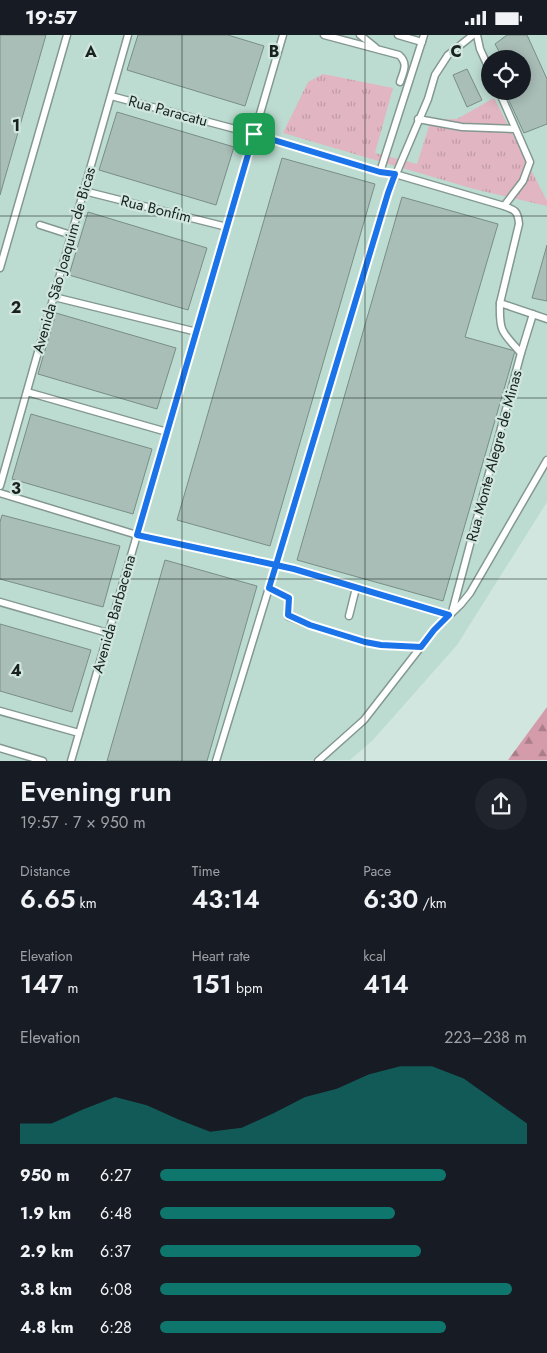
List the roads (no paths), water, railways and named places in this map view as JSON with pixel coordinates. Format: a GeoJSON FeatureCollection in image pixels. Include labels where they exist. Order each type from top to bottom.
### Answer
{"type":"FeatureCollection","features":[{"type":"Feature","properties":{"kind":"lane"},"geometry":{"type":"LineString","coordinates":[[0,268],[67,35]]}},
{"type":"Feature","properties":{"kind":"lane","name":"Avenida São Joaquim de Bicas"},"geometry":{"type":"LineString","coordinates":[[0,486],[128,35]]}},
{"type":"Feature","properties":{"kind":"lane"},"geometry":{"type":"LineString","coordinates":[[324,35],[400,55],[406,64],[400,83]]}},
{"type":"Feature","properties":{"kind":"lane"},"geometry":{"type":"LineString","coordinates":[[360,35],[378,49]]}},
{"type":"Feature","properties":{"kind":"lane"},"geometry":{"type":"LineString","coordinates":[[398,35],[422,42]]}},
{"type":"Feature","properties":{"kind":"lane"},"geometry":{"type":"LineString","coordinates":[[380,172],[425,35]]}},
{"type":"Feature","properties":{"kind":"lane"},"geometry":{"type":"LineString","coordinates":[[216,761],[395,174],[428,99],[435,75],[448,55],[475,35],[481,51]]}},
{"type":"Feature","properties":{"kind":"lane","name":"Avenida Barbacena"},"geometry":{"type":"LineString","coordinates":[[71,761],[282,36]]}},
{"type":"Feature","properties":{"kind":"lane","name":"Rua Paracatu"},"geometry":{"type":"LineString","coordinates":[[111,96],[254,134],[380,172],[395,174],[504,205]]}},
{"type":"Feature","properties":{"kind":"lane"},"geometry":{"type":"LineString","coordinates":[[503,100],[530,162],[523,181],[504,205],[519,215],[519,224],[500,303],[500,321],[502,331],[521,353]]}},
{"type":"Feature","properties":{"kind":"lane"},"geometry":{"type":"LineString","coordinates":[[418,119],[462,127],[515,129]]}},
{"type":"Feature","properties":{"kind":"lane","name":"Rua Bonfim"},"geometry":{"type":"LineString","coordinates":[[84,191],[227,227]]}},
{"type":"Feature","properties":{"kind":"lane"},"geometry":{"type":"LineString","coordinates":[[40,225],[71,235]]}},
{"type":"Feature","properties":{"kind":"lane"},"geometry":{"type":"LineString","coordinates":[[54,297],[197,332]]}},
{"type":"Feature","properties":{"kind":"lane"},"geometry":{"type":"LineString","coordinates":[[500,303],[547,319]]}},
{"type":"Feature","properties":{"kind":"lane","name":"Rua Monte Alegre de Minas"},"geometry":{"type":"LineString","coordinates":[[450,614],[521,353],[534,315]]}},
{"type":"Feature","properties":{"kind":"lane"},"geometry":{"type":"LineString","coordinates":[[27,392],[167,432]]}},
{"type":"Feature","properties":{"kind":"lane","name":"Rua Monte Alegre de Minas"},"geometry":{"type":"LineString","coordinates":[[318,761],[364,721],[434,630],[462,604],[547,460]]}},
{"type":"Feature","properties":{"kind":"lane"},"geometry":{"type":"LineString","coordinates":[[0,493],[137,535],[294,569],[450,614]]}},
{"type":"Feature","properties":{"kind":"lane"},"geometry":{"type":"LineString","coordinates":[[349,616],[356,587]]}},
{"type":"Feature","properties":{"kind":"lane"},"geometry":{"type":"LineString","coordinates":[[269,588],[289,598],[288,615],[310,625],[365,642],[381,645],[421,647]]}},
{"type":"Feature","properties":{"kind":"lane"},"geometry":{"type":"LineString","coordinates":[[0,602],[108,633]]}},
{"type":"Feature","properties":{"kind":"lane"},"geometry":{"type":"LineString","coordinates":[[0,711],[79,733]]}},
{"type":"Feature","properties":{"kind":"lane"},"geometry":{"type":"LineString","coordinates":[[0,749],[43,761]]}}]}
